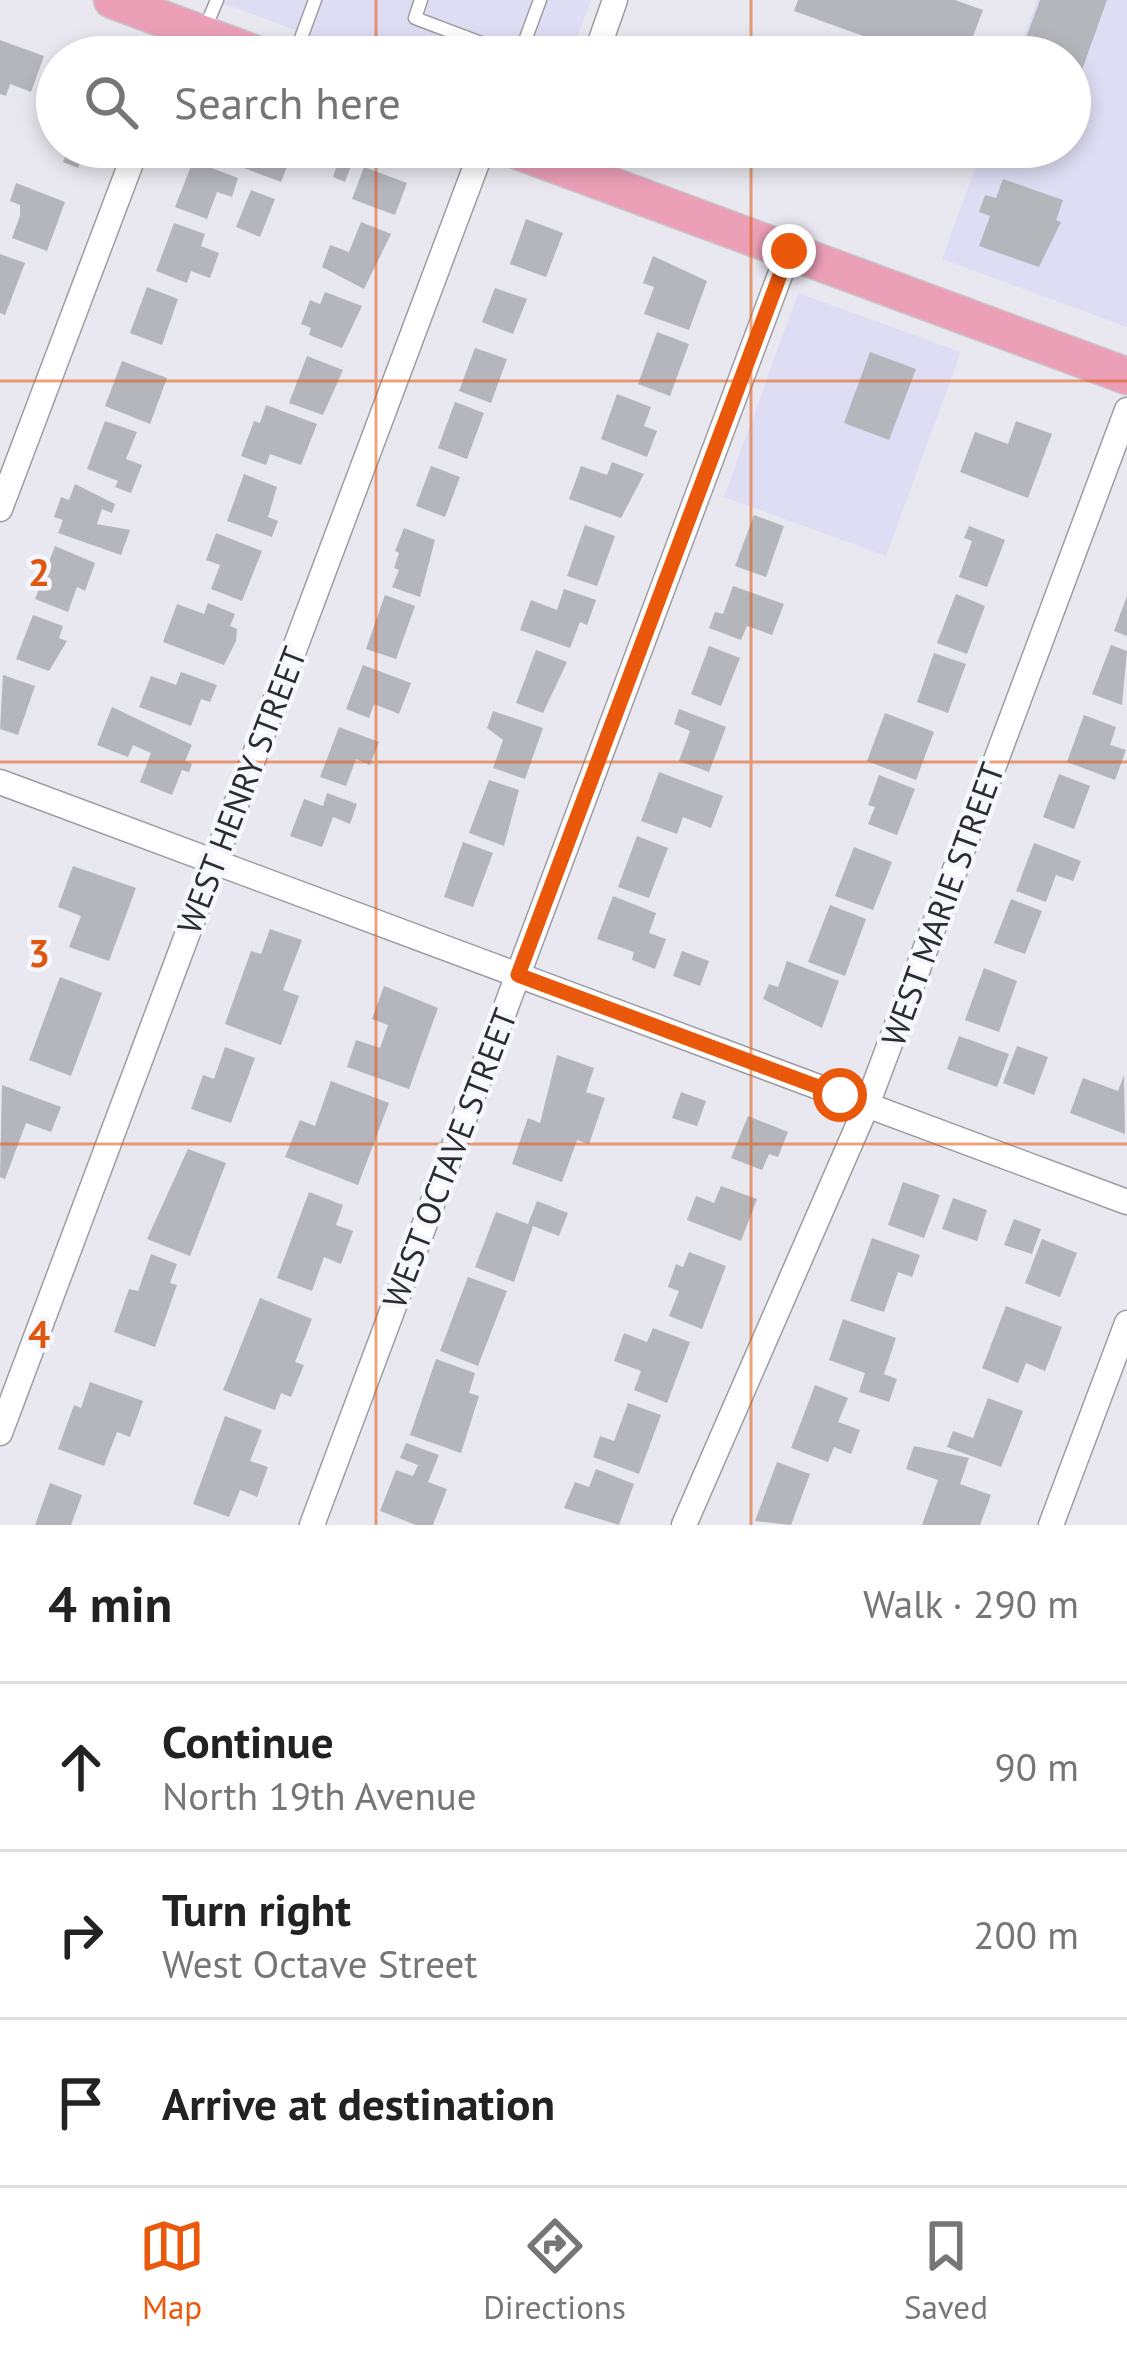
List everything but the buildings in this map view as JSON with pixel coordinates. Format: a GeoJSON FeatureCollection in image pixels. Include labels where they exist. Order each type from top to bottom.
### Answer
{"type":"FeatureCollection","features":[{"type":"Feature","properties":{"kind":"main road"},"geometry":{"type":"LineString","coordinates":[[112,0],[177,27]]}},
{"type":"Feature","properties":{"kind":"main road"},"geometry":{"type":"LineString","coordinates":[[588,168],[789,251],[1127,376]]}},
{"type":"Feature","properties":{"kind":"street"},"geometry":{"type":"LineString","coordinates":[[602,36],[615,0]]}},
{"type":"Feature","properties":{"kind":"street"},"geometry":{"type":"LineString","coordinates":[[0,508],[129,168]]}},
{"type":"Feature","properties":{"kind":"street","name":"WEST HENRY STREET"},"geometry":{"type":"LineString","coordinates":[[0,1433],[474,168]]}},
{"type":"Feature","properties":{"kind":"street","name":"WEST OCTAVE STREET"},"geometry":{"type":"LineString","coordinates":[[312,1525],[789,251]]}},
{"type":"Feature","properties":{"kind":"street","name":"WEST MARIE STREET"},"geometry":{"type":"LineString","coordinates":[[684,1525],[867,1105],[1127,410]]}},
{"type":"Feature","properties":{"kind":"street"},"geometry":{"type":"LineString","coordinates":[[0,782],[1127,1202]]}},
{"type":"Feature","properties":{"kind":"street"},"geometry":{"type":"LineString","coordinates":[[1051,1525],[1127,1323]]}},
{"type":"Feature","properties":{"kind":"lane"},"geometry":{"type":"LineString","coordinates":[[177,27],[218,0]]}},
{"type":"Feature","properties":{"kind":"lane"},"geometry":{"type":"LineString","coordinates":[[302,36],[315,0]]}},
{"type":"Feature","properties":{"kind":"lane"},"geometry":{"type":"LineString","coordinates":[[421,0],[415,18],[460,36]]}},
{"type":"Feature","properties":{"kind":"lane"},"geometry":{"type":"LineString","coordinates":[[526,36],[540,0]]}},
{"type":"Feature","properties":{"kind":"shaded area"},"geometry":{"type":"Polygon","coordinates":[[[214,0],[591,0],[578,36],[312,36],[214,0]]]}},
{"type":"Feature","properties":{"kind":"shaded area"},"geometry":{"type":"Polygon","coordinates":[[[1037,0],[1127,0],[1127,327],[942,259],[975,168],[1091,168],[1091,36],[1024,36],[1037,0]]]}},
{"type":"Feature","properties":{"kind":"shaded area"},"geometry":{"type":"Polygon","coordinates":[[[798,293],[961,352],[886,556],[724,497],[798,293]]]}},
{"type":"Feature","properties":{"kind":"route"},"geometry":{"type":"LineString","coordinates":[[789,251],[518,975],[840,1095]]}}]}
